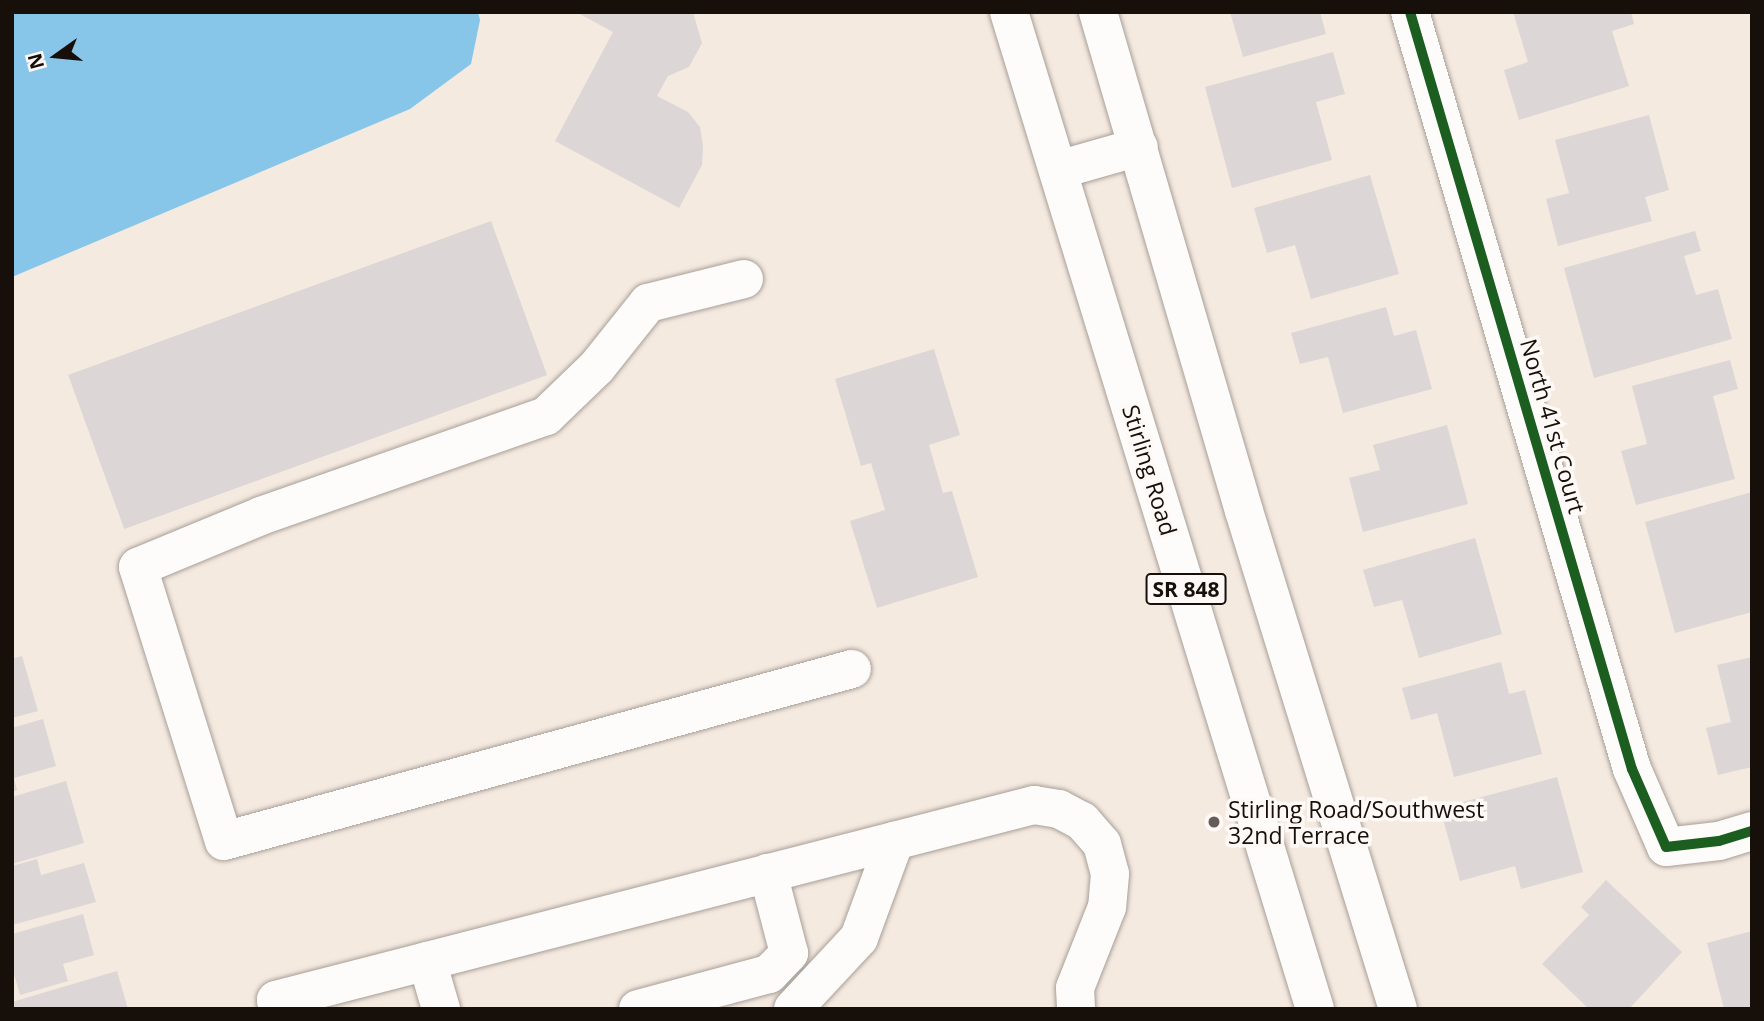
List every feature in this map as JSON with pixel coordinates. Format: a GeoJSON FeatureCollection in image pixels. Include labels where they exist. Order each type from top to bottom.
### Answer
{"type":"FeatureCollection","features":[{"type":"Feature","properties":{"kind":"main road","name":"Stirling Road"},"geometry":{"type":"LineString","coordinates":[[1010,12],[1315,1009]]}},
{"type":"Feature","properties":{"kind":"main road","name":"SR 848"},"geometry":{"type":"LineString","coordinates":[[1098,12],[1241,499],[1398,1009]]}},
{"type":"Feature","properties":{"kind":"main road","name":"North 41st Court"},"geometry":{"type":"LineString","coordinates":[[1410,12],[1632,769],[1666,847],[1719,841],[1752,831]]}},
{"type":"Feature","properties":{"kind":"main road"},"geometry":{"type":"LineString","coordinates":[[1058,170],[1139,147]]}},
{"type":"Feature","properties":{"kind":"main road"},"geometry":{"type":"LineString","coordinates":[[744,279],[648,303],[597,367],[545,416],[261,516],[138,567],[224,841],[852,669]]}},
{"type":"Feature","properties":{"kind":"main road"},"geometry":{"type":"LineString","coordinates":[[278,1009],[276,1000],[1034,805],[1059,809],[1082,821],[1102,844],[1110,874],[1107,907],[1075,988],[1076,1009]]}},
{"type":"Feature","properties":{"kind":"main road"},"geometry":{"type":"LineString","coordinates":[[793,1009],[859,938],[895,840]]}},
{"type":"Feature","properties":{"kind":"main road"},"geometry":{"type":"LineString","coordinates":[[638,1009],[769,974],[789,953],[768,873]]}},
{"type":"Feature","properties":{"kind":"main road"},"geometry":{"type":"LineString","coordinates":[[427,961],[441,1009]]}},
{"type":"Feature","properties":{"kind":"water"},"geometry":{"type":"Polygon","coordinates":[[[12,12],[478,12],[480,20],[471,64],[410,109],[12,277],[12,12]]]}},
{"type":"Feature","properties":{"kind":"building"},"geometry":{"type":"Polygon","coordinates":[[[576,12],[693,12],[702,43],[689,67],[668,76],[657,96],[688,112],[700,127],[702,165],[679,208],[555,141],[613,32],[576,12]]]}},
{"type":"Feature","properties":{"kind":"building"},"geometry":{"type":"Polygon","coordinates":[[[1230,12],[1320,12],[1326,34],[1243,57],[1230,12]]]}},
{"type":"Feature","properties":{"kind":"building"},"geometry":{"type":"Polygon","coordinates":[[[1513,12],[1631,12],[1634,24],[1612,31],[1629,86],[1519,120],[1504,70],[1528,62],[1513,12]]]}},
{"type":"Feature","properties":{"kind":"building"},"geometry":{"type":"Polygon","coordinates":[[[1333,52],[1345,94],[1316,102],[1332,160],[1232,188],[1205,87],[1333,52]]]}},
{"type":"Feature","properties":{"kind":"building"},"geometry":{"type":"Polygon","coordinates":[[[1649,115],[1669,190],[1645,197],[1652,221],[1558,246],[1546,199],[1569,193],[1555,140],[1649,115]]]}},
{"type":"Feature","properties":{"kind":"building"},"geometry":{"type":"Polygon","coordinates":[[[1370,175],[1399,274],[1311,299],[1295,245],[1267,253],[1254,208],[1370,175]]]}},
{"type":"Feature","properties":{"kind":"building"},"geometry":{"type":"Polygon","coordinates":[[[491,221],[547,375],[124,529],[68,375],[491,221]]]}},
{"type":"Feature","properties":{"kind":"building"},"geometry":{"type":"Polygon","coordinates":[[[1695,231],[1701,251],[1684,256],[1696,295],[1718,289],[1732,339],[1594,378],[1564,268],[1695,231]]]}},
{"type":"Feature","properties":{"kind":"building"},"geometry":{"type":"Polygon","coordinates":[[[1386,307],[1394,336],[1416,330],[1432,389],[1343,413],[1328,357],[1300,364],[1291,333],[1386,307]]]}},
{"type":"Feature","properties":{"kind":"building"},"geometry":{"type":"Polygon","coordinates":[[[934,349],[960,435],[929,445],[943,493],[952,491],[978,577],[877,608],[850,521],[885,510],[871,463],[861,466],[835,379],[934,349]]]}},
{"type":"Feature","properties":{"kind":"building"},"geometry":{"type":"Polygon","coordinates":[[[1730,360],[1738,389],[1713,396],[1735,479],[1636,505],[1621,451],[1647,444],[1632,386],[1730,360]]]}},
{"type":"Feature","properties":{"kind":"building"},"geometry":{"type":"Polygon","coordinates":[[[1447,425],[1468,504],[1363,532],[1349,478],[1380,470],[1373,445],[1447,425]]]}},
{"type":"Feature","properties":{"kind":"building"},"geometry":{"type":"Polygon","coordinates":[[[1752,492],[1752,612],[1675,633],[1645,522],[1752,492]]]}},
{"type":"Feature","properties":{"kind":"building"},"geometry":{"type":"Polygon","coordinates":[[[1475,538],[1502,634],[1419,658],[1402,600],[1374,607],[1363,570],[1475,538]]]}},
{"type":"Feature","properties":{"kind":"building"},"geometry":{"type":"Polygon","coordinates":[[[22,656],[38,711],[12,718],[12,659],[22,656]]]}},
{"type":"Feature","properties":{"kind":"building"},"geometry":{"type":"Polygon","coordinates":[[[1752,657],[1752,767],[1718,775],[1706,728],[1731,722],[1717,665],[1752,657]]]}},
{"type":"Feature","properties":{"kind":"building"},"geometry":{"type":"Polygon","coordinates":[[[1501,662],[1509,694],[1525,690],[1542,754],[1454,777],[1437,713],[1411,720],[1402,688],[1501,662]]]}},
{"type":"Feature","properties":{"kind":"building"},"geometry":{"type":"Polygon","coordinates":[[[43,719],[56,766],[14,778],[17,790],[12,792],[12,728],[43,719]]]}},
{"type":"Feature","properties":{"kind":"building"},"geometry":{"type":"Polygon","coordinates":[[[1557,777],[1583,872],[1521,889],[1515,866],[1460,881],[1440,808],[1557,777]]]}},
{"type":"Feature","properties":{"kind":"building"},"geometry":{"type":"Polygon","coordinates":[[[66,781],[84,843],[12,864],[12,797],[66,781]]]}},
{"type":"Feature","properties":{"kind":"building"},"geometry":{"type":"Polygon","coordinates":[[[37,859],[41,875],[84,863],[96,902],[12,925],[12,866],[37,859]]]}},
{"type":"Feature","properties":{"kind":"building"},"geometry":{"type":"Polygon","coordinates":[[[1606,880],[1682,952],[1629,1009],[1589,1009],[1542,964],[1589,915],[1581,907],[1606,880]]]}},
{"type":"Feature","properties":{"kind":"building"},"geometry":{"type":"Polygon","coordinates":[[[83,914],[94,955],[63,964],[68,981],[20,995],[12,967],[12,934],[83,914]]]}},
{"type":"Feature","properties":{"kind":"building"},"geometry":{"type":"Polygon","coordinates":[[[1752,931],[1752,1009],[1724,1009],[1707,943],[1752,931]]]}},
{"type":"Feature","properties":{"kind":"building"},"geometry":{"type":"Polygon","coordinates":[[[117,971],[128,1009],[14,1009],[12,1002],[117,971]]]}},
{"type":"Feature","properties":{"kind":"cycle path"},"geometry":{"type":"LineString","coordinates":[[1410,12],[1632,769],[1666,847],[1719,841],[1752,831]]}},
{"type":"Feature","properties":{"kind":"place","name":"Stirling Road/Southwest 32nd Terrace"},"geometry":{"type":"Point","coordinates":[1214,822]}}]}
